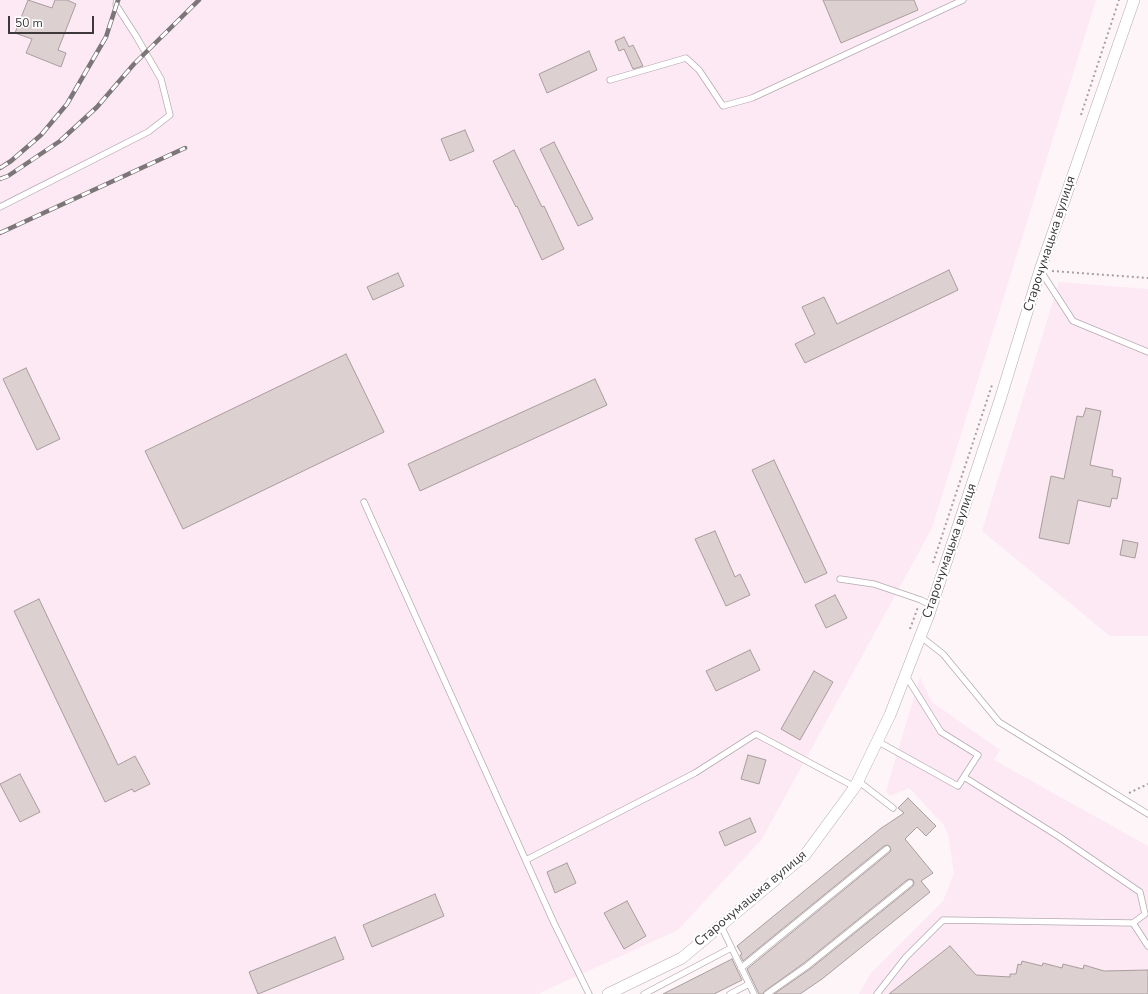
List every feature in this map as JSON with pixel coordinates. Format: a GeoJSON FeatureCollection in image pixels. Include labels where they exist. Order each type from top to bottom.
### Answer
{"type":"FeatureCollection","features":[{"type":"Feature","properties":{"kind":"street","name":"Старочумацька вулиця"},"geometry":{"type":"LineString","coordinates":[[608,994],[682,958],[805,856],[857,784],[890,715],[932,606],[1000,400],[1040,270],[1134,0]]}},
{"type":"Feature","properties":{"kind":"lane"},"geometry":{"type":"LineString","coordinates":[[0,207],[148,132],[170,115],[161,79],[116,5],[117,0]]}},
{"type":"Feature","properties":{"kind":"lane"},"geometry":{"type":"LineString","coordinates":[[610,80],[686,58],[699,70],[723,106],[752,98],[963,0]]}},
{"type":"Feature","properties":{"kind":"lane"},"geometry":{"type":"LineString","coordinates":[[1040,270],[1074,320],[1148,352]]}},
{"type":"Feature","properties":{"kind":"lane"},"geometry":{"type":"LineString","coordinates":[[364,502],[554,923],[589,994]]}},
{"type":"Feature","properties":{"kind":"lane"},"geometry":{"type":"LineString","coordinates":[[840,579],[874,584],[921,600],[932,606]]}},
{"type":"Feature","properties":{"kind":"lane"},"geometry":{"type":"LineString","coordinates":[[920,636],[943,654],[999,722],[1148,814]]}},
{"type":"Feature","properties":{"kind":"lane"},"geometry":{"type":"LineString","coordinates":[[877,741],[958,786],[978,756],[941,732],[905,675]]}},
{"type":"Feature","properties":{"kind":"lane"},"geometry":{"type":"LineString","coordinates":[[526,860],[695,773],[756,734],[857,784],[893,808]]}},
{"type":"Feature","properties":{"kind":"lane"},"geometry":{"type":"LineString","coordinates":[[877,994],[906,957],[943,920],[1133,923],[1145,914],[1140,892],[1058,836],[964,778]]}},
{"type":"Feature","properties":{"kind":"lane"},"geometry":{"type":"LineString","coordinates":[[741,968],[887,849]]}},
{"type":"Feature","properties":{"kind":"lane"},"geometry":{"type":"LineString","coordinates":[[767,994],[808,966],[910,883]]}},
{"type":"Feature","properties":{"kind":"lane"},"geometry":{"type":"LineString","coordinates":[[1133,923],[1148,946]]}},
{"type":"Feature","properties":{"kind":"lane"},"geometry":{"type":"LineString","coordinates":[[721,926],[754,994]]}},
{"type":"Feature","properties":{"kind":"lane"},"geometry":{"type":"LineString","coordinates":[[644,994],[731,948]]}},
{"type":"Feature","properties":{"kind":"lane"},"geometry":{"type":"LineString","coordinates":[[730,994],[749,984]]}},
{"type":"Feature","properties":{"kind":"path"},"geometry":{"type":"LineString","coordinates":[[1079,120],[1119,0]]}},
{"type":"Feature","properties":{"kind":"path"},"geometry":{"type":"LineString","coordinates":[[1040,270],[1148,278]]}},
{"type":"Feature","properties":{"kind":"path"},"geometry":{"type":"LineString","coordinates":[[933,563],[992,383]]}},
{"type":"Feature","properties":{"kind":"path"},"geometry":{"type":"LineString","coordinates":[[910,630],[921,600]]}},
{"type":"Feature","properties":{"kind":"path"},"geometry":{"type":"LineString","coordinates":[[1120,797],[1148,784]]}},
{"type":"Feature","properties":{"kind":"shaded area"},"geometry":{"type":"Polygon","coordinates":[[[0,0],[1096,0],[932,528],[762,839],[678,930],[538,994],[0,994],[0,0]]]}},
{"type":"Feature","properties":{"kind":"shaded area"},"geometry":{"type":"Polygon","coordinates":[[[1059,282],[1148,289],[1148,636],[1110,636],[982,531],[1059,282]]]}},
{"type":"Feature","properties":{"kind":"shaded area"},"geometry":{"type":"Polygon","coordinates":[[[920,677],[932,702],[1000,750],[994,760],[1148,846],[1148,994],[859,994],[871,973],[943,901],[954,873],[948,834],[943,824],[909,788],[890,796],[886,791],[920,677]]]}},
{"type":"Feature","properties":{"kind":"building"},"geometry":{"type":"Polygon","coordinates":[[[28,0],[52,8],[55,0],[67,0],[76,4],[58,50],[66,53],[61,67],[26,53],[32,39],[15,33],[28,0]]]}},
{"type":"Feature","properties":{"kind":"building"},"geometry":{"type":"Polygon","coordinates":[[[823,0],[914,0],[918,10],[841,43],[823,0]]]}},
{"type":"Feature","properties":{"kind":"building"},"geometry":{"type":"Polygon","coordinates":[[[624,37],[629,47],[633,45],[643,66],[633,69],[624,49],[619,51],[615,41],[624,37]]]}},
{"type":"Feature","properties":{"kind":"building"},"geometry":{"type":"Polygon","coordinates":[[[589,51],[597,70],[547,93],[539,74],[589,51]]]}},
{"type":"Feature","properties":{"kind":"building"},"geometry":{"type":"Polygon","coordinates":[[[465,130],[474,151],[450,161],[441,139],[465,130]]]}},
{"type":"Feature","properties":{"kind":"building"},"geometry":{"type":"Polygon","coordinates":[[[554,142],[593,219],[578,226],[540,149],[554,142]]]}},
{"type":"Feature","properties":{"kind":"building"},"geometry":{"type":"Polygon","coordinates":[[[514,150],[542,207],[544,206],[564,249],[542,260],[517,206],[516,207],[493,161],[514,150]]]}},
{"type":"Feature","properties":{"kind":"building"},"geometry":{"type":"Polygon","coordinates":[[[949,270],[958,290],[805,363],[795,344],[815,334],[802,307],[824,297],[837,324],[949,270]]]}},
{"type":"Feature","properties":{"kind":"building"},"geometry":{"type":"Polygon","coordinates":[[[398,273],[404,286],[373,300],[367,287],[398,273]]]}},
{"type":"Feature","properties":{"kind":"building"},"geometry":{"type":"Polygon","coordinates":[[[346,354],[384,432],[183,529],[145,451],[346,354]]]}},
{"type":"Feature","properties":{"kind":"building"},"geometry":{"type":"Polygon","coordinates":[[[26,368],[60,439],[37,450],[3,379],[26,368]]]}},
{"type":"Feature","properties":{"kind":"building"},"geometry":{"type":"Polygon","coordinates":[[[595,379],[607,405],[420,491],[408,464],[595,379]]]}},
{"type":"Feature","properties":{"kind":"building"},"geometry":{"type":"Polygon","coordinates":[[[1086,408],[1101,411],[1090,465],[1113,470],[1112,476],[1121,478],[1117,499],[1112,498],[1110,507],[1078,500],[1069,544],[1039,538],[1051,476],[1064,479],[1077,416],[1083,417],[1086,408]]]}},
{"type":"Feature","properties":{"kind":"building"},"geometry":{"type":"Polygon","coordinates":[[[774,460],[827,573],[805,583],[752,470],[774,460]]]}},
{"type":"Feature","properties":{"kind":"building"},"geometry":{"type":"Polygon","coordinates":[[[715,531],[735,577],[740,574],[750,595],[726,606],[695,539],[715,531]]]}},
{"type":"Feature","properties":{"kind":"building"},"geometry":{"type":"Polygon","coordinates":[[[1123,540],[1138,543],[1135,558],[1120,555],[1123,540]]]}},
{"type":"Feature","properties":{"kind":"building"},"geometry":{"type":"Polygon","coordinates":[[[835,595],[847,618],[826,628],[815,605],[835,595]]]}},
{"type":"Feature","properties":{"kind":"building"},"geometry":{"type":"Polygon","coordinates":[[[39,599],[118,765],[135,756],[150,784],[134,792],[132,789],[105,802],[14,611],[39,599]]]}},
{"type":"Feature","properties":{"kind":"building"},"geometry":{"type":"Polygon","coordinates":[[[750,650],[760,670],[716,691],[706,671],[750,650]]]}},
{"type":"Feature","properties":{"kind":"building"},"geometry":{"type":"Polygon","coordinates":[[[814,671],[833,682],[800,740],[781,729],[814,671]]]}},
{"type":"Feature","properties":{"kind":"building"},"geometry":{"type":"Polygon","coordinates":[[[748,755],[766,760],[759,784],[741,779],[748,755]]]}},
{"type":"Feature","properties":{"kind":"building"},"geometry":{"type":"Polygon","coordinates":[[[20,774],[40,812],[20,822],[0,784],[20,774]]]}},
{"type":"Feature","properties":{"kind":"building"},"geometry":{"type":"Polygon","coordinates":[[[908,798],[936,826],[926,836],[917,827],[905,839],[933,873],[921,881],[930,892],[822,979],[800,994],[774,994],[810,969],[913,886],[913,880],[907,880],[804,963],[763,994],[759,994],[747,969],[890,852],[890,847],[888,845],[884,846],[743,961],[740,955],[742,954],[737,946],[880,829],[904,813],[898,808],[908,798]]]}},
{"type":"Feature","properties":{"kind":"building"},"geometry":{"type":"Polygon","coordinates":[[[750,818],[756,832],[725,846],[719,832],[750,818]]]}},
{"type":"Feature","properties":{"kind":"building"},"geometry":{"type":"Polygon","coordinates":[[[567,863],[576,883],[555,893],[547,872],[567,863]]]}},
{"type":"Feature","properties":{"kind":"building"},"geometry":{"type":"Polygon","coordinates":[[[435,894],[444,916],[372,947],[363,925],[435,894]]]}},
{"type":"Feature","properties":{"kind":"building"},"geometry":{"type":"Polygon","coordinates":[[[627,901],[646,936],[624,949],[604,913],[627,901]]]}},
{"type":"Feature","properties":{"kind":"building"},"geometry":{"type":"Polygon","coordinates":[[[335,937],[344,959],[258,994],[249,972],[335,937]]]}},
{"type":"Feature","properties":{"kind":"building"},"geometry":{"type":"Polygon","coordinates":[[[950,946],[976,975],[1010,977],[1010,974],[1016,974],[1018,964],[1021,965],[1022,961],[1042,966],[1043,963],[1062,968],[1063,964],[1083,969],[1084,965],[1104,971],[1148,970],[1148,994],[889,994],[950,946]]]}},
{"type":"Feature","properties":{"kind":"building"},"geometry":{"type":"Polygon","coordinates":[[[732,959],[742,980],[714,994],[663,994],[732,959]]]}},
{"type":"Feature","properties":{"kind":"railway"},"geometry":{"type":"LineString","coordinates":[[0,168],[11,161],[41,135],[67,104],[106,37],[118,0]]}},
{"type":"Feature","properties":{"kind":"railway"},"geometry":{"type":"LineString","coordinates":[[0,179],[8,176],[60,141],[97,107],[134,64],[199,0]]}},
{"type":"Feature","properties":{"kind":"railway"},"geometry":{"type":"LineString","coordinates":[[0,233],[185,148]]}}]}
